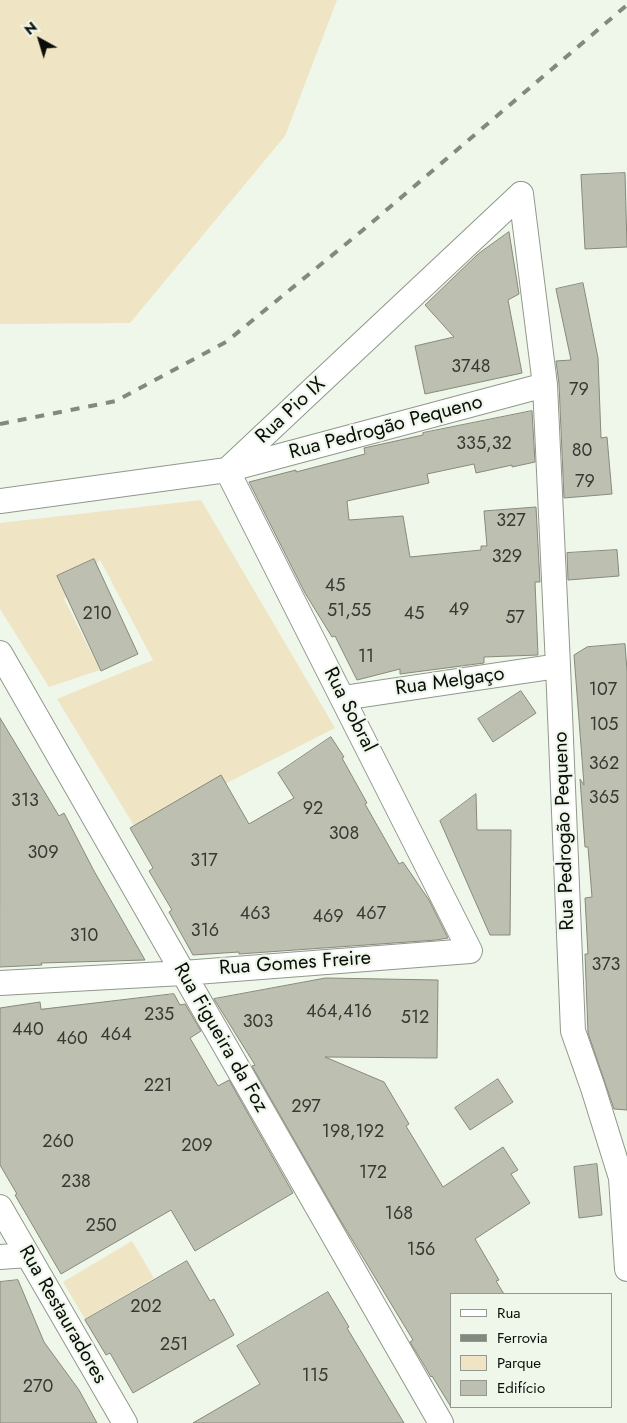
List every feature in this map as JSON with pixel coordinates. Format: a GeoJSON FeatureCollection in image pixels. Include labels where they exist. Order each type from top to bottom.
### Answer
{"type":"FeatureCollection","features":[{"type":"Feature","properties":{"kind":"street","name":"Rua Pedrogão Pequeno"},"geometry":{"type":"LineString","coordinates":[[521,194],[545,386],[573,1031],[624,1177],[627,1269]]}},
{"type":"Feature","properties":{"kind":"street","name":"Rua Pio IX"},"geometry":{"type":"LineString","coordinates":[[227,470],[521,194]]}},
{"type":"Feature","properties":{"kind":"street","name":"Rua Pedrogão Pequeno"},"geometry":{"type":"LineString","coordinates":[[227,470],[545,386]]}},
{"type":"Feature","properties":{"kind":"street"},"geometry":{"type":"LineString","coordinates":[[0,501],[227,470]]}},
{"type":"Feature","properties":{"kind":"street","name":"Rua Sobral"},"geometry":{"type":"LineString","coordinates":[[227,470],[470,951]]}},
{"type":"Feature","properties":{"kind":"street","name":"Rua Figueira da Foz"},"geometry":{"type":"LineString","coordinates":[[0,653],[441,1423]]}},
{"type":"Feature","properties":{"kind":"street","name":"Rua Melgaço"},"geometry":{"type":"LineString","coordinates":[[343,698],[558,666]]}},
{"type":"Feature","properties":{"kind":"street","name":"Rua Gomes Freire"},"geometry":{"type":"LineString","coordinates":[[0,983],[470,951]]}},
{"type":"Feature","properties":{"kind":"street","name":"Rua Restauradores"},"geometry":{"type":"LineString","coordinates":[[0,1208],[124,1423]]}},
{"type":"Feature","properties":{"kind":"street"},"geometry":{"type":"LineString","coordinates":[[0,1257],[27,1255]]}},
{"type":"Feature","properties":{"kind":"green space"},"geometry":{"type":"Polygon","coordinates":[[[0,0],[337,0],[285,136],[130,323],[0,324],[0,0]]]}},
{"type":"Feature","properties":{"kind":"green space"},"geometry":{"type":"Polygon","coordinates":[[[201,500],[335,728],[136,829],[57,699],[153,660],[100,560],[64,599],[100,670],[49,687],[0,609],[0,523],[201,500]]]}},
{"type":"Feature","properties":{"kind":"green space"},"geometry":{"type":"Polygon","coordinates":[[[132,1241],[154,1278],[85,1319],[63,1282],[132,1241]]]}},
{"type":"Feature","properties":{"kind":"building"},"geometry":{"type":"Polygon","coordinates":[[[625,173],[627,247],[585,249],[581,175],[625,173]]]}},
{"type":"Feature","properties":{"kind":"building"},"geometry":{"type":"Polygon","coordinates":[[[509,232],[519,294],[508,300],[522,373],[425,394],[415,346],[454,337],[425,305],[478,254],[509,232]]]}},
{"type":"Feature","properties":{"kind":"building"},"geometry":{"type":"Polygon","coordinates":[[[583,283],[598,358],[601,438],[607,437],[612,494],[564,498],[559,384],[556,361],[571,360],[556,289],[583,283]]]}},
{"type":"Feature","properties":{"kind":"building"},"geometry":{"type":"Polygon","coordinates":[[[532,411],[535,462],[476,473],[474,464],[427,474],[429,483],[347,501],[349,520],[403,516],[410,557],[481,550],[481,546],[487,546],[484,511],[536,507],[540,582],[535,582],[538,655],[484,657],[484,663],[400,674],[400,669],[357,680],[335,636],[332,637],[305,593],[249,482],[365,454],[364,448],[423,435],[423,433],[532,411]]]}},
{"type":"Feature","properties":{"kind":"building"},"geometry":{"type":"Polygon","coordinates":[[[617,550],[619,576],[568,580],[567,553],[617,550]]]}},
{"type":"Feature","properties":{"kind":"building"},"geometry":{"type":"Polygon","coordinates":[[[94,559],[138,654],[101,671],[57,576],[94,559]]]}},
{"type":"Feature","properties":{"kind":"building"},"geometry":{"type":"Polygon","coordinates":[[[625,644],[627,671],[627,1110],[614,1109],[588,1033],[585,954],[588,954],[585,898],[592,897],[588,847],[585,847],[580,779],[584,785],[574,655],[587,647],[625,644]]]}},
{"type":"Feature","properties":{"kind":"building"},"geometry":{"type":"Polygon","coordinates":[[[521,691],[536,713],[493,742],[478,719],[521,691]]]}},
{"type":"Feature","properties":{"kind":"building"},"geometry":{"type":"Polygon","coordinates":[[[0,718],[59,816],[64,813],[94,871],[145,960],[41,963],[42,965],[0,967],[0,718]]]}},
{"type":"Feature","properties":{"kind":"building"},"geometry":{"type":"Polygon","coordinates":[[[331,737],[344,757],[342,758],[367,803],[365,804],[399,864],[403,862],[429,900],[448,938],[239,954],[239,952],[193,955],[169,912],[172,910],[149,871],[153,868],[130,828],[221,775],[249,824],[294,798],[278,773],[331,737]]]}},
{"type":"Feature","properties":{"kind":"building"},"geometry":{"type":"Polygon","coordinates":[[[476,794],[477,830],[511,830],[510,935],[490,935],[440,821],[476,794]]]}},
{"type":"Feature","properties":{"kind":"building"},"geometry":{"type":"Polygon","coordinates":[[[326,978],[438,980],[437,1058],[325,1057],[384,1082],[409,1124],[406,1126],[443,1187],[503,1147],[518,1170],[511,1174],[530,1203],[475,1239],[499,1280],[496,1281],[503,1293],[450,1293],[450,1405],[410,1342],[413,1340],[339,1218],[252,1066],[255,1065],[214,999],[326,978]]]}},
{"type":"Feature","properties":{"kind":"building"},"geometry":{"type":"Polygon","coordinates":[[[174,994],[180,1005],[185,1004],[201,1031],[190,1038],[218,1086],[229,1080],[293,1193],[195,1251],[171,1210],[61,1274],[15,1195],[17,1194],[0,1165],[0,1008],[40,1002],[41,1009],[174,994]]]}},
{"type":"Feature","properties":{"kind":"building"},"geometry":{"type":"Polygon","coordinates":[[[498,1079],[513,1102],[470,1130],[455,1108],[498,1079]]]}},
{"type":"Feature","properties":{"kind":"building"},"geometry":{"type":"Polygon","coordinates":[[[597,1164],[602,1215],[579,1218],[574,1167],[597,1164]]]}},
{"type":"Feature","properties":{"kind":"building"},"geometry":{"type":"Polygon","coordinates":[[[187,1261],[210,1301],[214,1299],[234,1335],[133,1393],[110,1353],[106,1355],[85,1320],[187,1261]]]}},
{"type":"Feature","properties":{"kind":"building"},"geometry":{"type":"Polygon","coordinates":[[[18,1280],[44,1342],[79,1390],[97,1423],[0,1423],[0,1282],[18,1280]]]}},
{"type":"Feature","properties":{"kind":"building"},"geometry":{"type":"Polygon","coordinates":[[[328,1292],[349,1327],[347,1328],[404,1423],[193,1423],[260,1384],[237,1346],[328,1292]]]}},
{"type":"Feature","properties":{"kind":"railway"},"geometry":{"type":"LineString","coordinates":[[0,424],[116,401],[226,342],[363,230],[627,5]]}}]}
